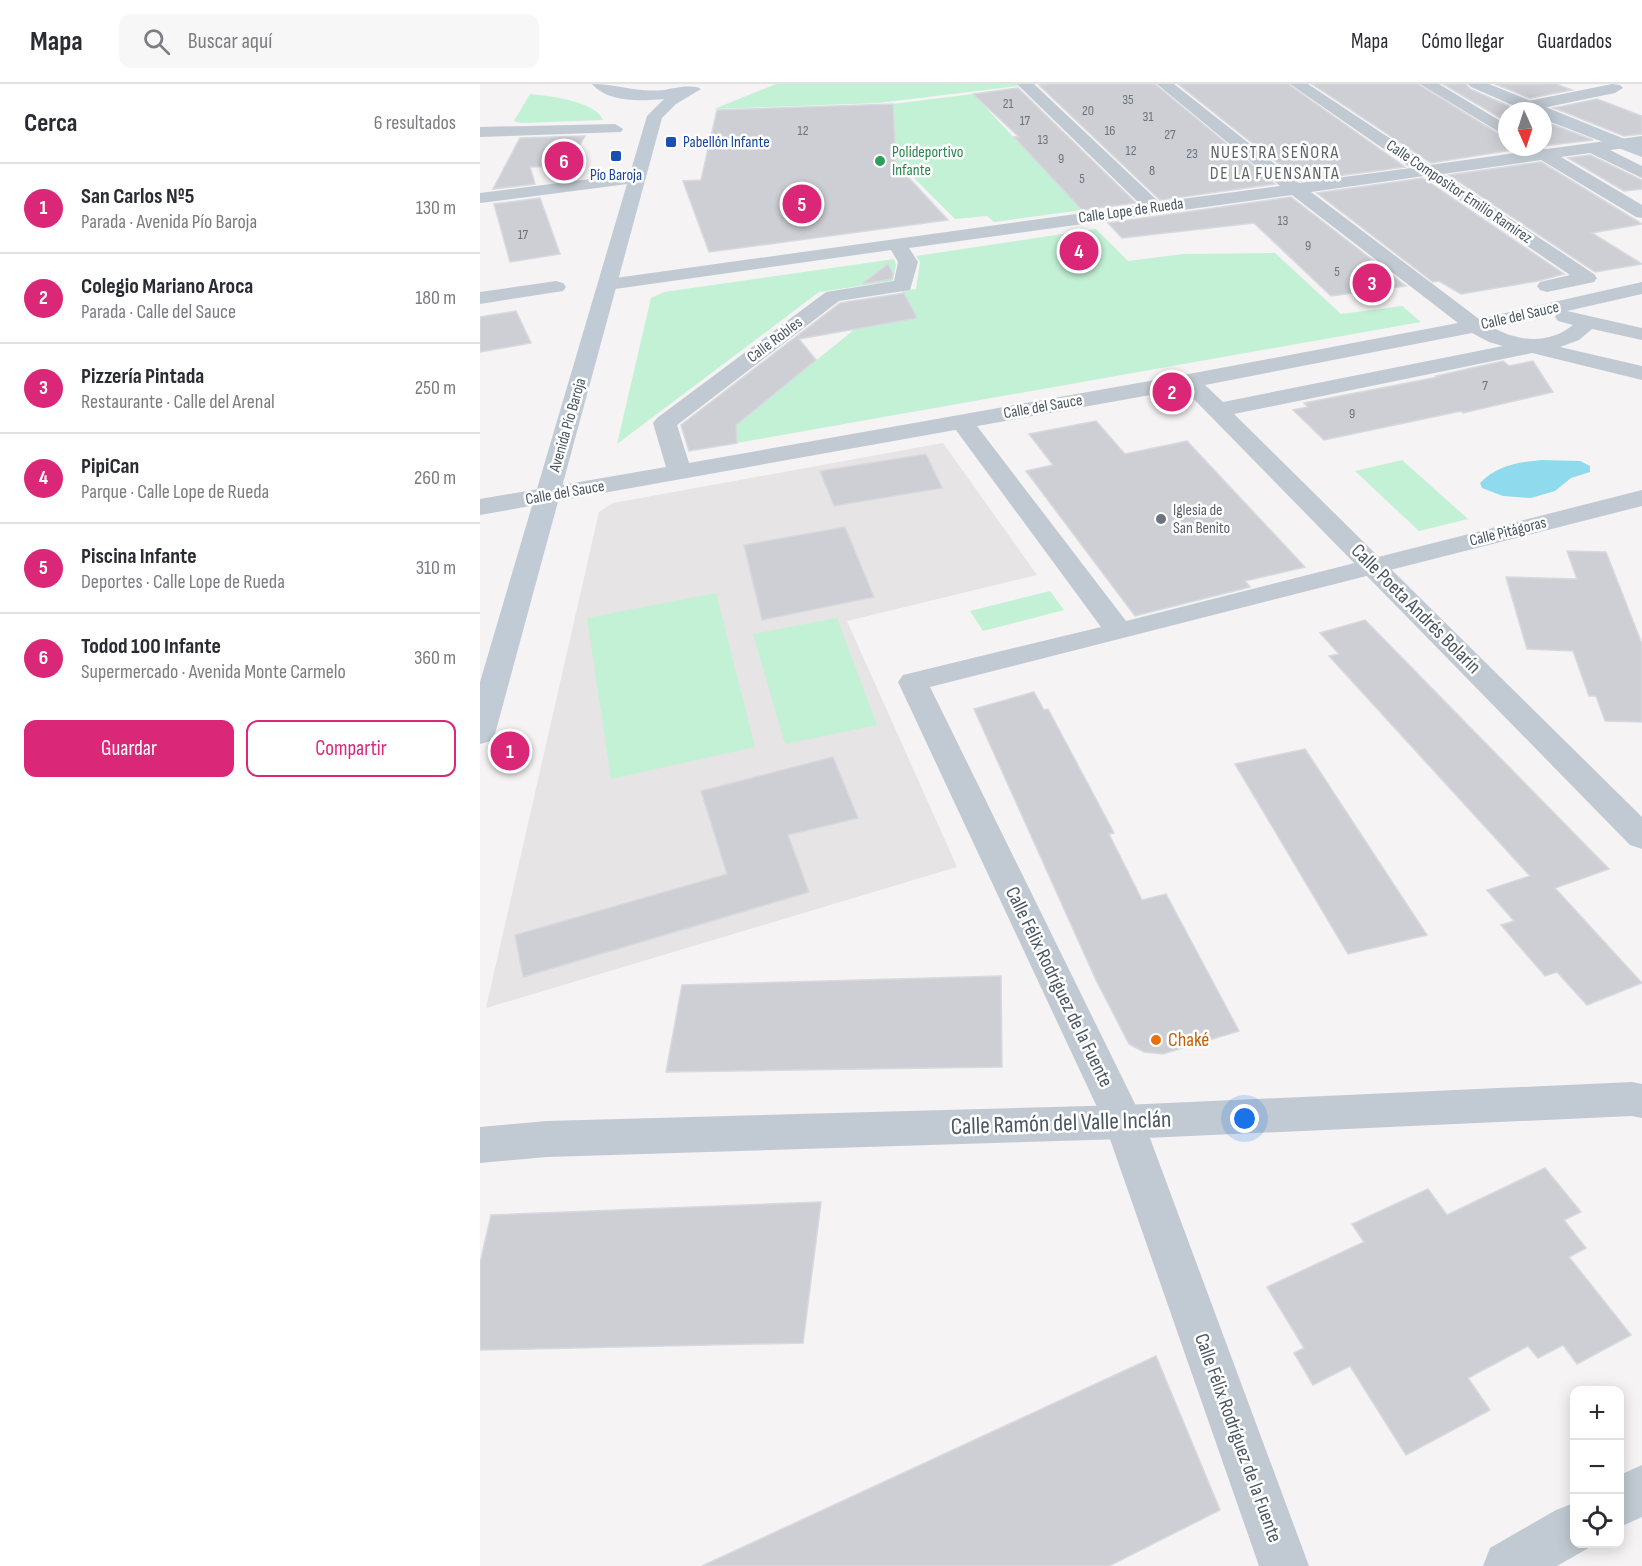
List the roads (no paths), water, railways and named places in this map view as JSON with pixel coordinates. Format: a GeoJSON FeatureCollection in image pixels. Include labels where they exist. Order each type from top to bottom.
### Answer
{"type":"FeatureCollection","features":[{"type":"Feature","properties":{"kind":"main road"},"geometry":{"type":"LineString","coordinates":[[1476,84],[1518,102]]}},
{"type":"Feature","properties":{"kind":"main road"},"geometry":{"type":"LineString","coordinates":[[598,86],[626,93],[664,94],[700,86]]}},
{"type":"Feature","properties":{"kind":"main road"},"geometry":{"type":"LineString","coordinates":[[626,93],[648,106],[655,116],[671,101],[700,86]]}},
{"type":"Feature","properties":{"kind":"main road","name":"Avenida Pío Baroja"},"geometry":{"type":"LineString","coordinates":[[480,734],[490,663],[547,496],[655,116]]}},
{"type":"Feature","properties":{"kind":"main road"},"geometry":{"type":"LineString","coordinates":[[1552,116],[1642,152]]}},
{"type":"Feature","properties":{"kind":"street"},"geometry":{"type":"LineString","coordinates":[[1025,84],[1155,208]]}},
{"type":"Feature","properties":{"kind":"street"},"geometry":{"type":"LineString","coordinates":[[1165,84],[1294,188],[1475,326],[1496,338],[1580,360],[1642,373]]}},
{"type":"Feature","properties":{"kind":"street","name":"Calle Compositor Emilio Ramírez"},"geometry":{"type":"LineString","coordinates":[[1298,84],[1587,278],[1547,286]]}},
{"type":"Feature","properties":{"kind":"street"},"geometry":{"type":"LineString","coordinates":[[1428,84],[1498,127]]}},
{"type":"Feature","properties":{"kind":"street"},"geometry":{"type":"LineString","coordinates":[[1552,106],[1615,88]]}},
{"type":"Feature","properties":{"kind":"street"},"geometry":{"type":"LineString","coordinates":[[480,132],[615,129]]}},
{"type":"Feature","properties":{"kind":"street","name":"Calle Lope de Rueda"},"geometry":{"type":"LineString","coordinates":[[1552,150],[1594,149],[1642,141]]}},
{"type":"Feature","properties":{"kind":"street"},"geometry":{"type":"LineString","coordinates":[[1594,149],[1642,173]]}},
{"type":"Feature","properties":{"kind":"street","name":"Calle Lope de Rueda"},"geometry":{"type":"LineString","coordinates":[[608,284],[1428,171],[1510,156]]}},
{"type":"Feature","properties":{"kind":"street"},"geometry":{"type":"LineString","coordinates":[[1545,156],[1642,213]]}},
{"type":"Feature","properties":{"kind":"street"},"geometry":{"type":"LineString","coordinates":[[480,198],[637,178]]}},
{"type":"Feature","properties":{"kind":"street","name":"Calle Robles"},"geometry":{"type":"LineString","coordinates":[[680,473],[665,423],[833,296],[903,286],[908,262],[897,244]]}},
{"type":"Feature","properties":{"kind":"street"},"geometry":{"type":"LineString","coordinates":[[480,298],[556,287]]}},
{"type":"Feature","properties":{"kind":"street","name":"Calle del Sauce"},"geometry":{"type":"LineString","coordinates":[[480,507],[1190,381],[1475,326],[1642,288]]}},
{"type":"Feature","properties":{"kind":"street"},"geometry":{"type":"LineString","coordinates":[[1580,360],[1597,324],[1604,296]]}},
{"type":"Feature","properties":{"kind":"street"},"geometry":{"type":"LineString","coordinates":[[1541,311],[1642,334]]}},
{"type":"Feature","properties":{"kind":"street","name":"Calle del Sauce"},"geometry":{"type":"LineString","coordinates":[[1218,410],[1569,338],[1597,324]]}},
{"type":"Feature","properties":{"kind":"street","name":"Calle Poeta Andrés Bolarín"},"geometry":{"type":"LineString","coordinates":[[1190,381],[1642,837]]}},
{"type":"Feature","properties":{"kind":"street"},"geometry":{"type":"LineString","coordinates":[[962,422],[1119,632]]}},
{"type":"Feature","properties":{"kind":"street","name":"Calle Pitágoras"},"geometry":{"type":"LineString","coordinates":[[1374,567],[1642,498]]}},
{"type":"Feature","properties":{"kind":"street","name":"Calle Félix Rodríguez de la Fuente"},"geometry":{"type":"LineString","coordinates":[[1284,1566],[1124,1122],[913,682],[1374,567]]}},
{"type":"Feature","properties":{"kind":"street","name":"Calle Ramón del Valle Inclán"},"geometry":{"type":"LineString","coordinates":[[480,1145],[547,1138],[1124,1122],[1617,1100],[1642,1101]]}},
{"type":"Feature","properties":{"kind":"street"},"geometry":{"type":"LineString","coordinates":[[1624,1500],[1642,1490]]}},
{"type":"Feature","properties":{"kind":"street"},"geometry":{"type":"LineString","coordinates":[[1508,1566],[1570,1531]]}},
{"type":"Feature","properties":{"kind":"water"},"geometry":{"type":"Polygon","coordinates":[[[1542,460],[1580,461],[1590,466],[1590,472],[1571,478],[1555,491],[1531,498],[1503,496],[1482,488],[1480,483],[1501,468],[1517,463],[1542,460]]]}},
{"type":"Feature","properties":{"kind":"place","name":"Pabellón Infante"},"geometry":{"type":"Point","coordinates":[671,142]}},
{"type":"Feature","properties":{"kind":"place","name":"Pío Baroja"},"geometry":{"type":"Point","coordinates":[616,156]}},
{"type":"Feature","properties":{"kind":"place","name":"Todod 100 Infante"},"geometry":{"type":"Point","coordinates":[564,161]}},
{"type":"Feature","properties":{"kind":"place","name":"Polideportivo Infante"},"geometry":{"type":"Point","coordinates":[880,161]}},
{"type":"Feature","properties":{"kind":"place","name":"Piscina Infante"},"geometry":{"type":"Point","coordinates":[802,204]}},
{"type":"Feature","properties":{"kind":"place","name":"PipiCan"},"geometry":{"type":"Point","coordinates":[1079,251]}},
{"type":"Feature","properties":{"kind":"place","name":"Pizzería Pintada"},"geometry":{"type":"Point","coordinates":[1372,283]}},
{"type":"Feature","properties":{"kind":"place","name":"Colegio Mariano Aroca"},"geometry":{"type":"Point","coordinates":[1172,392]}},
{"type":"Feature","properties":{"kind":"place","name":"Iglesia de San Benito"},"geometry":{"type":"Point","coordinates":[1161,519]}},
{"type":"Feature","properties":{"kind":"place","name":"San Carlos Nº5"},"geometry":{"type":"Point","coordinates":[510,751]}},
{"type":"Feature","properties":{"kind":"place","name":"Chaké"},"geometry":{"type":"Point","coordinates":[1156,1040]}},
{"type":"Feature","properties":{"kind":"district","name":"NUESTRA SEÑORA DE LA FUENSANTA"},"geometry":{"type":"Point","coordinates":[1275,162]}}]}
